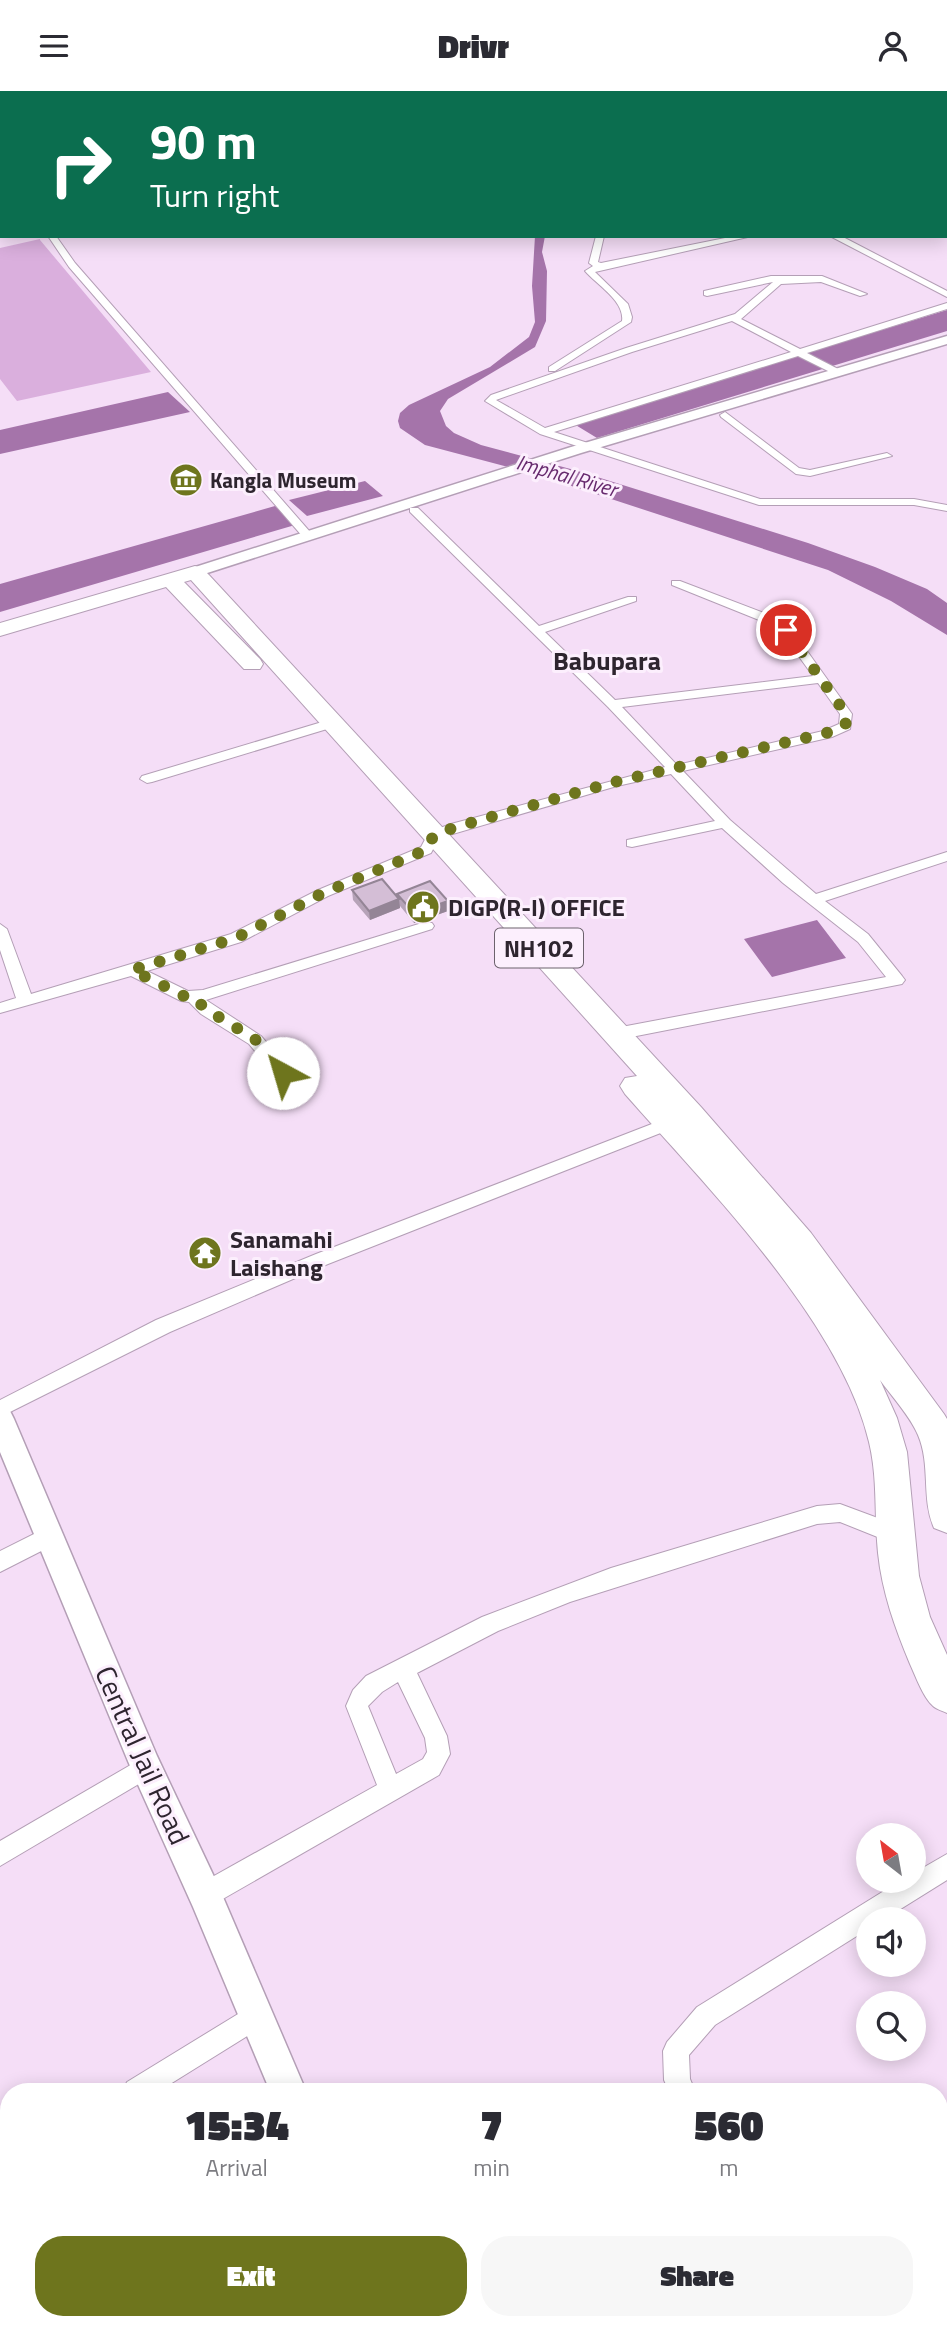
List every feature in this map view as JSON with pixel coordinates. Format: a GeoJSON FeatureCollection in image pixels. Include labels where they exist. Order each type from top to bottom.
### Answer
{"type":"FeatureCollection","features":[{"type":"Feature","properties":{"kind":"highway"},"geometry":{"type":"LineString","coordinates":[[0,630],[186,579]]}},
{"type":"Feature","properties":{"kind":"highway"},"geometry":{"type":"LineString","coordinates":[[0,639],[186,579]]}},
{"type":"Feature","properties":{"kind":"highway","name":"NH102"},"geometry":{"type":"LineString","coordinates":[[186,579],[430,843],[679,1119],[815,1262],[939,1421],[947,1516]]}},
{"type":"Feature","properties":{"kind":"highway","name":"NH102"},"geometry":{"type":"LineString","coordinates":[[430,843],[616,1034],[775,1248],[849,1353],[876,1409],[886,1443],[895,1497],[895,1534],[906,1608],[927,1662],[947,1693]]}},
{"type":"Feature","properties":{"kind":"street"},"geometry":{"type":"LineString","coordinates":[[53,238],[72,265],[307,535]]}},
{"type":"Feature","properties":{"kind":"street"},"geometry":{"type":"LineString","coordinates":[[599,238],[593,263],[600,266]]}},
{"type":"Feature","properties":{"kind":"street"},"geometry":{"type":"LineString","coordinates":[[525,386],[626,322],[628,317],[625,306],[589,271],[600,266],[738,238]]}},
{"type":"Feature","properties":{"kind":"street"},"geometry":{"type":"LineString","coordinates":[[838,238],[947,294]]}},
{"type":"Feature","properties":{"kind":"street"},"geometry":{"type":"LineString","coordinates":[[719,301],[706,294],[771,279],[822,279],[863,294]]}},
{"type":"Feature","properties":{"kind":"street"},"geometry":{"type":"LineString","coordinates":[[779,281],[738,315],[525,386],[494,397],[490,401],[544,432],[587,450],[759,502],[915,502],[945,507]]}},
{"type":"Feature","properties":{"kind":"street"},"geometry":{"type":"LineString","coordinates":[[730,306],[738,315],[834,370]]}},
{"type":"Feature","properties":{"kind":"street"},"geometry":{"type":"LineString","coordinates":[[544,432],[947,306]]}},
{"type":"Feature","properties":{"kind":"street"},"geometry":{"type":"LineString","coordinates":[[186,579],[307,535],[489,482],[834,370],[947,340]]}},
{"type":"Feature","properties":{"kind":"street"},"geometry":{"type":"LineString","coordinates":[[587,450],[725,415],[947,348]]}},
{"type":"Feature","properties":{"kind":"street"},"geometry":{"type":"LineString","coordinates":[[725,415],[796,471],[810,473],[887,456]]}},
{"type":"Feature","properties":{"kind":"street"},"geometry":{"type":"LineString","coordinates":[[186,579],[414,510],[489,482]]}},
{"type":"Feature","properties":{"kind":"street"},"geometry":{"type":"LineString","coordinates":[[414,510],[612,704],[725,823],[813,900],[863,938],[897,980],[616,1034]]}},
{"type":"Feature","properties":{"kind":"street"},"geometry":{"type":"LineString","coordinates":[[0,1008],[236,938],[323,893],[496,814],[839,730],[847,722],[846,714],[793,637],[779,625],[676,583]]}},
{"type":"Feature","properties":{"kind":"street"},"geometry":{"type":"LineString","coordinates":[[538,630],[632,599]]}},
{"type":"Feature","properties":{"kind":"street"},"geometry":{"type":"LineString","coordinates":[[612,704],[822,679]]}},
{"type":"Feature","properties":{"kind":"street"},"geometry":{"type":"LineString","coordinates":[[147,779],[322,726]]}},
{"type":"Feature","properties":{"kind":"street"},"geometry":{"type":"LineString","coordinates":[[632,843],[725,823]]}},
{"type":"Feature","properties":{"kind":"street"},"geometry":{"type":"LineString","coordinates":[[813,900],[947,856]]}},
{"type":"Feature","properties":{"kind":"street"},"geometry":{"type":"LineString","coordinates":[[132,970],[186,997],[427,926]]}},
{"type":"Feature","properties":{"kind":"street"},"geometry":{"type":"LineString","coordinates":[[0,929],[25,1000]]}},
{"type":"Feature","properties":{"kind":"street"},"geometry":{"type":"LineString","coordinates":[[192,996],[207,1010],[255,1039],[283,1073]]}},
{"type":"Feature","properties":{"kind":"street"},"geometry":{"type":"LineString","coordinates":[[0,1409],[163,1326],[322,1259],[679,1119]]}},
{"type":"Feature","properties":{"kind":"street","name":"Central Jail Road"},"geometry":{"type":"LineString","coordinates":[[0,1419],[146,1767],[205,1895],[285,2083]]}},
{"type":"Feature","properties":{"kind":"street"},"geometry":{"type":"LineString","coordinates":[[391,1790],[357,1706],[360,1696],[368,1688],[489,1625],[638,1569],[817,1515],[840,1513],[895,1534]]}},
{"type":"Feature","properties":{"kind":"street"},"geometry":{"type":"LineString","coordinates":[[0,1562],[50,1536]]}},
{"type":"Feature","properties":{"kind":"street"},"geometry":{"type":"LineString","coordinates":[[205,1895],[431,1767],[439,1754],[436,1736],[403,1669]]}},
{"type":"Feature","properties":{"kind":"street"},"geometry":{"type":"LineString","coordinates":[[0,1854],[146,1767]]}},
{"type":"Feature","properties":{"kind":"street"},"geometry":{"type":"LineString","coordinates":[[678,2083],[676,2051],[706,2017],[947,1866]]}},
{"type":"Feature","properties":{"kind":"street"},"geometry":{"type":"LineString","coordinates":[[149,2083],[256,2016]]}},
{"type":"Feature","properties":{"kind":"shaded area"},"geometry":{"type":"Polygon","coordinates":[[[40,239],[151,372],[17,401],[0,379],[0,248],[40,239]]]}},
{"type":"Feature","properties":{"kind":"water","name":"Imphal River"},"geometry":{"type":"Polygon","coordinates":[[[535,238],[545,238],[542,252],[547,271],[546,321],[535,347],[448,399],[440,411],[446,426],[454,433],[481,445],[578,471],[808,543],[875,567],[927,589],[947,603],[947,635],[891,601],[828,570],[538,475],[425,445],[400,428],[400,413],[409,405],[490,367],[529,337],[535,322],[532,286],[535,238]]]}},
{"type":"Feature","properties":{"kind":"water"},"geometry":{"type":"Polygon","coordinates":[[[947,310],[947,331],[597,438],[574,424],[947,310]]]}},
{"type":"Feature","properties":{"kind":"water"},"geometry":{"type":"Polygon","coordinates":[[[168,392],[190,412],[0,454],[0,430],[168,392]]]}},
{"type":"Feature","properties":{"kind":"water"},"geometry":{"type":"Polygon","coordinates":[[[365,481],[383,496],[307,516],[289,500],[365,481]]]}},
{"type":"Feature","properties":{"kind":"water"},"geometry":{"type":"Polygon","coordinates":[[[275,506],[295,525],[0,612],[0,584],[275,506]]]}},
{"type":"Feature","properties":{"kind":"water"},"geometry":{"type":"Polygon","coordinates":[[[817,920],[846,958],[772,977],[744,939],[817,920]]]}},
{"type":"Feature","properties":{"kind":"building"},"geometry":{"type":"Polygon","coordinates":[[[382,879],[399,899],[369,911],[352,890],[382,879]]]}},
{"type":"Feature","properties":{"kind":"building"},"geometry":{"type":"Polygon","coordinates":[[[430,881],[448,901],[414,913],[397,894],[430,881]]]}},
{"type":"Feature","properties":{"kind":"place","name":"Kangla Museum"},"geometry":{"type":"Point","coordinates":[186,480]}},
{"type":"Feature","properties":{"kind":"place","name":"DIGP(R-I) OFFICE"},"geometry":{"type":"Point","coordinates":[423,907]}},
{"type":"Feature","properties":{"kind":"place","name":"Sanamahi Laishang"},"geometry":{"type":"Point","coordinates":[205,1253]}},
{"type":"Feature","properties":{"kind":"district","name":"Babupara"},"geometry":{"type":"Point","coordinates":[607,660]}},
{"type":"Feature","properties":{"kind":"route"},"geometry":{"type":"LineString","coordinates":[[283,1073],[255,1039],[207,1010],[192,996],[186,997],[132,970],[236,938],[323,893],[426,850],[434,835],[456,827],[614,782],[839,730],[847,722],[846,714],[786,630]]}}]}
